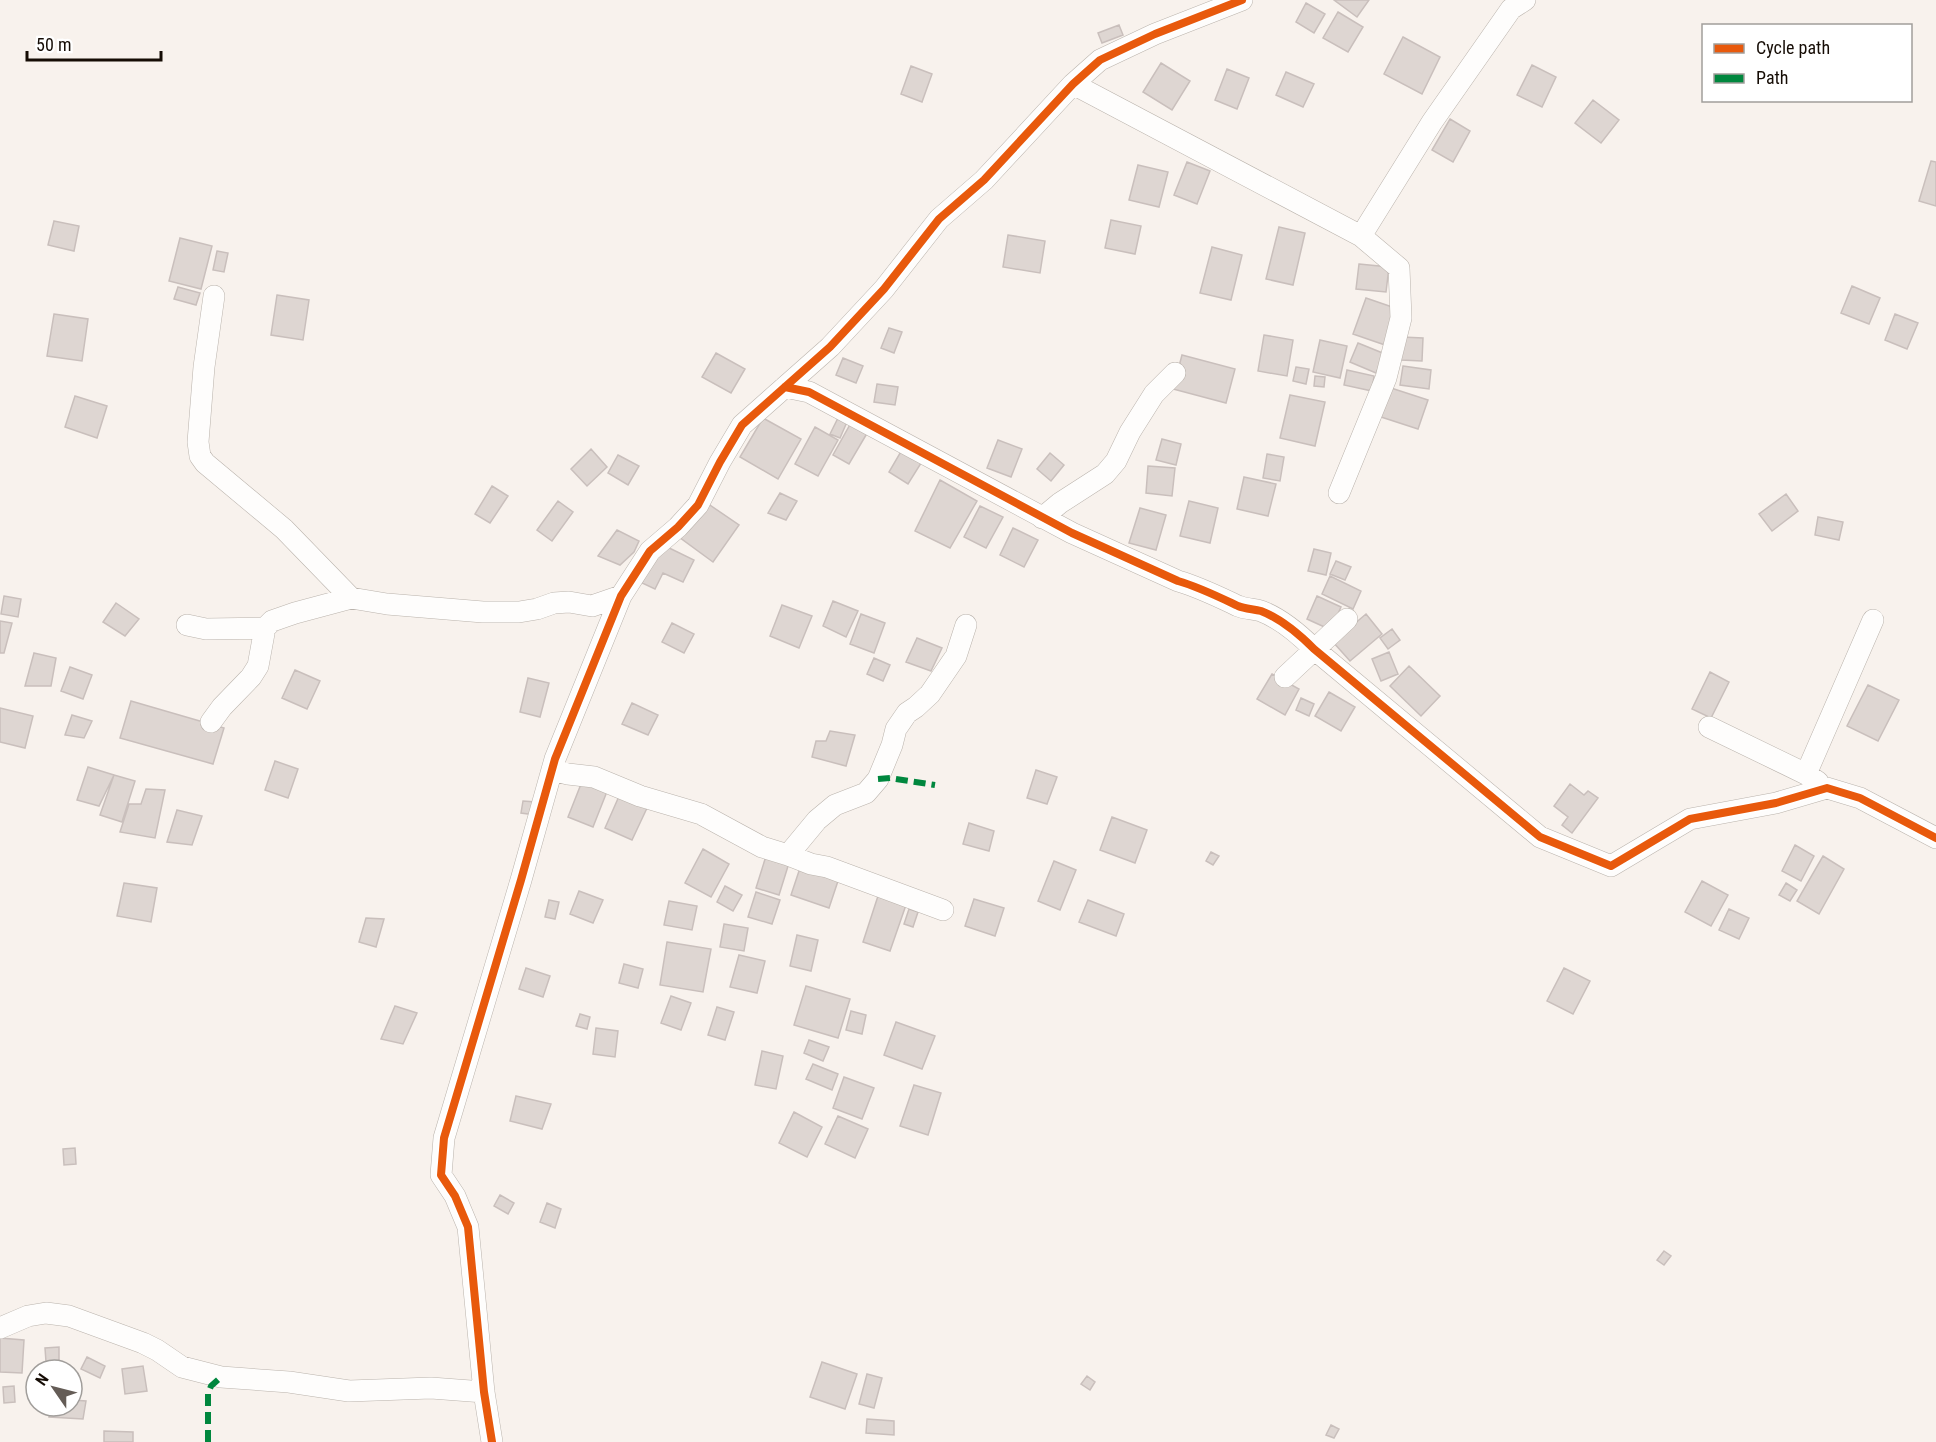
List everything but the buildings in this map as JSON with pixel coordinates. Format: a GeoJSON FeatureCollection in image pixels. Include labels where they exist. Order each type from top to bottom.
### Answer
{"type":"FeatureCollection","features":[{"type":"Feature","properties":{"kind":"street"},"geometry":{"type":"LineString","coordinates":[[492,1442],[484,1392],[468,1227],[455,1196],[441,1175],[444,1138],[552,770],[621,596],[650,551],[678,527],[698,505],[742,425],[831,347],[884,289],[939,219],[984,180],[1073,84],[1100,60],[1155,34],[1242,0]]}},
{"type":"Feature","properties":{"kind":"street"},"geometry":{"type":"LineString","coordinates":[[1361,236],[1432,122],[1511,9],[1526,0]]}},
{"type":"Feature","properties":{"kind":"street"},"geometry":{"type":"LineString","coordinates":[[1073,84],[1361,236],[1399,268],[1401,318],[1386,378],[1339,493]]}},
{"type":"Feature","properties":{"kind":"street"},"geometry":{"type":"LineString","coordinates":[[214,296],[204,367],[198,442],[200,456],[205,463],[284,529],[351,598]]}},
{"type":"Feature","properties":{"kind":"street"},"geometry":{"type":"LineString","coordinates":[[1042,518],[1060,503],[1105,474],[1116,461],[1130,432],[1154,394],[1175,373]]}},
{"type":"Feature","properties":{"kind":"street"},"geometry":{"type":"LineString","coordinates":[[785,387],[808,392],[1042,518],[1178,581],[1196,586],[1215,597],[1233,602],[1239,607],[1262,612],[1288,625],[1540,837],[1611,866],[1690,819],[1776,803],[1827,788]]}},
{"type":"Feature","properties":{"kind":"street"},"geometry":{"type":"LineString","coordinates":[[211,722],[258,666],[265,628],[272,621],[295,613],[351,598],[387,604],[483,612],[519,612],[554,603],[569,602],[592,606],[621,596]]}},
{"type":"Feature","properties":{"kind":"street"},"geometry":{"type":"LineString","coordinates":[[1286,677],[1347,619]]}},
{"type":"Feature","properties":{"kind":"street"},"geometry":{"type":"LineString","coordinates":[[1806,774],[1873,620]]}},
{"type":"Feature","properties":{"kind":"street"},"geometry":{"type":"LineString","coordinates":[[187,625],[206,629],[265,628]]}},
{"type":"Feature","properties":{"kind":"street"},"geometry":{"type":"LineString","coordinates":[[788,855],[817,820],[835,805],[866,793],[878,779],[896,729],[907,713],[930,694],[956,656],[966,625]]}},
{"type":"Feature","properties":{"kind":"street"},"geometry":{"type":"LineString","coordinates":[[1709,727],[1806,774],[1827,788],[1860,798],[1936,838]]}},
{"type":"Feature","properties":{"kind":"street"},"geometry":{"type":"LineString","coordinates":[[552,770],[594,777],[640,796],[701,814],[762,847],[811,864],[827,867],[943,910]]}},
{"type":"Feature","properties":{"kind":"street"},"geometry":{"type":"LineString","coordinates":[[0,1328],[28,1316],[46,1313],[69,1316],[143,1343],[182,1367],[221,1377],[289,1382],[349,1391],[431,1388],[484,1392]]}},
{"type":"Feature","properties":{"kind":"marked path"},"geometry":{"type":"LineString","coordinates":[[878,779],[890,778],[935,785]]}},
{"type":"Feature","properties":{"kind":"marked path"},"geometry":{"type":"LineString","coordinates":[[208,1442],[208,1394],[211,1386],[221,1377]]}},
{"type":"Feature","properties":{"kind":"cycle path"},"geometry":{"type":"LineString","coordinates":[[492,1442],[484,1392],[468,1227],[455,1196],[441,1175],[444,1138],[555,759],[621,596],[650,551],[678,527],[698,505],[742,425],[830,347],[884,289],[939,219],[984,180],[1073,84],[1100,60],[1155,34],[1242,0]]}},
{"type":"Feature","properties":{"kind":"cycle path"},"geometry":{"type":"LineString","coordinates":[[785,387],[809,392],[1072,533],[1178,581],[1238,606],[1261,611],[1276,618],[1296,632],[1540,837],[1611,866],[1690,819],[1776,803],[1827,788],[1860,798],[1936,838]]}}]}
